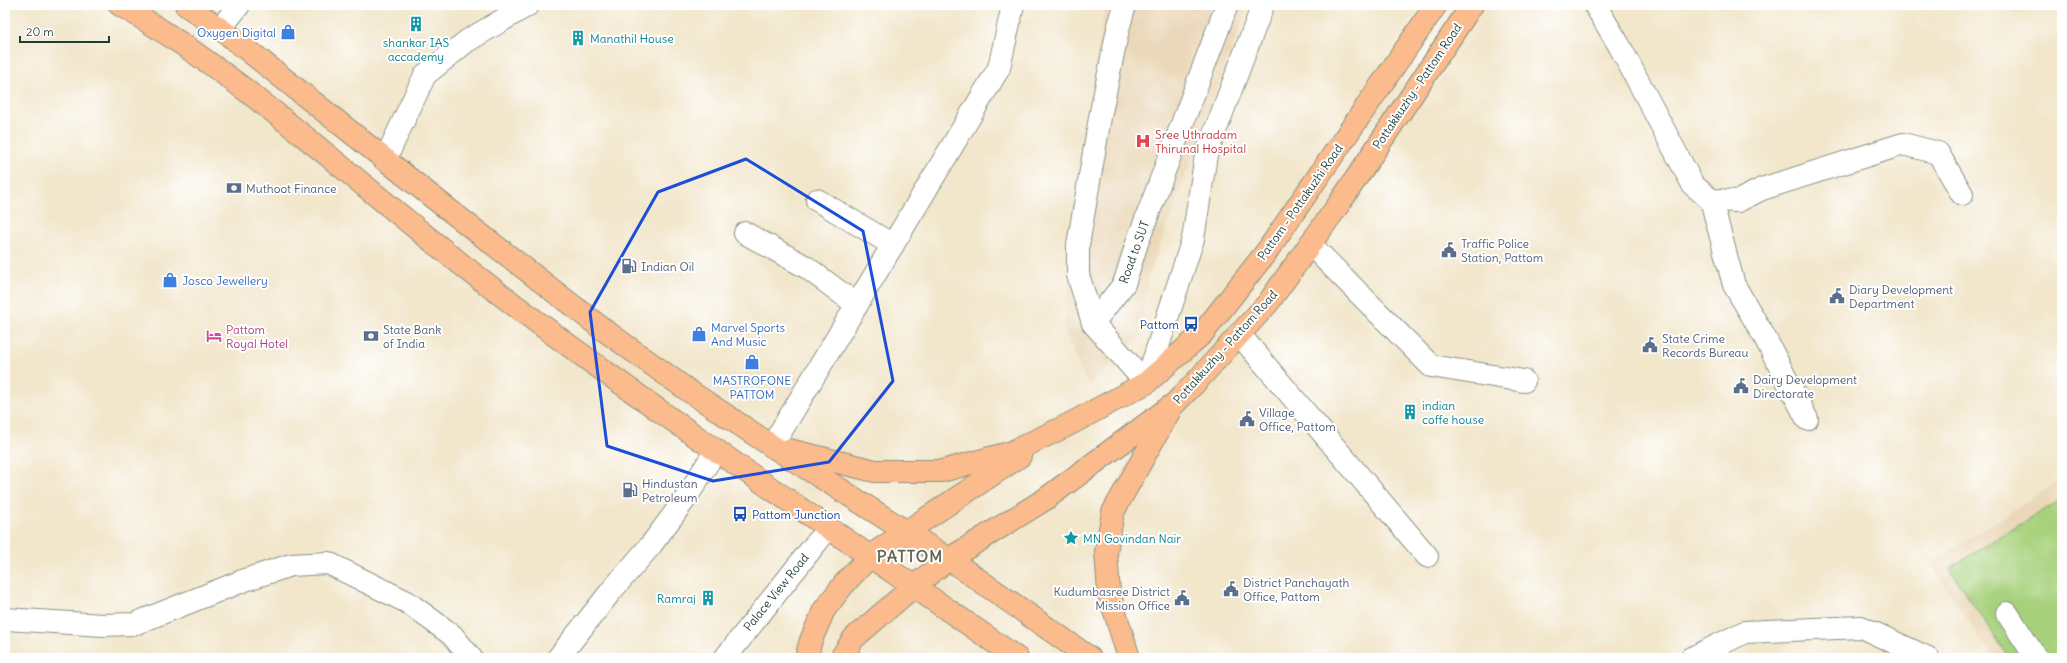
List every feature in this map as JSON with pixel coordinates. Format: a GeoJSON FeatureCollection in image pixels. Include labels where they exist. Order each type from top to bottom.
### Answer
{"type":"FeatureCollection","features":[{"type":"Feature","properties":{"kind":"main road"},"geometry":{"type":"LineString","coordinates":[[120,5],[159,28],[230,77],[485,284],[623,387],[1017,658]]}},
{"type":"Feature","properties":{"kind":"main road"},"geometry":{"type":"LineString","coordinates":[[186,5],[220,29],[385,160],[604,330],[689,391],[905,532],[949,559],[1090,658]]}},
{"type":"Feature","properties":{"kind":"main road","name":"Pattom - Pottakuzhi Road"},"geometry":{"type":"LineString","coordinates":[[1070,424],[1146,384],[1202,334],[1267,252],[1436,5]]}},
{"type":"Feature","properties":{"kind":"main road","name":"Pottakkuzhy - Pattom Road"},"geometry":{"type":"LineString","coordinates":[[841,658],[854,638],[914,586],[949,559],[1044,500],[1174,404],[1268,303],[1310,244],[1472,5]]}},
{"type":"Feature","properties":{"kind":"main road"},"geometry":{"type":"LineString","coordinates":[[1129,658],[1109,593],[1106,552],[1113,512],[1174,404]]}},
{"type":"Feature","properties":{"kind":"main road"},"geometry":{"type":"LineString","coordinates":[[772,446],[875,471],[942,471],[1012,452],[1070,424]]}},
{"type":"Feature","properties":{"kind":"main road"},"geometry":{"type":"LineString","coordinates":[[806,658],[811,640],[824,610],[844,584],[870,556],[1070,424]]}},
{"type":"Feature","properties":{"kind":"street"},"geometry":{"type":"LineString","coordinates":[[220,29],[239,5]]}},
{"type":"Feature","properties":{"kind":"street"},"geometry":{"type":"LineString","coordinates":[[385,160],[425,75],[467,41],[528,5]]}},
{"type":"Feature","properties":{"kind":"street"},"geometry":{"type":"LineString","coordinates":[[772,446],[999,68],[1013,5]]}},
{"type":"Feature","properties":{"kind":"street"},"geometry":{"type":"LineString","coordinates":[[1124,5],[1101,112],[1078,246],[1078,275],[1093,323],[1146,384]]}},
{"type":"Feature","properties":{"kind":"street","name":"Road to SUT"},"geometry":{"type":"LineString","coordinates":[[1093,323],[1124,284],[1137,243],[1227,5]]}},
{"type":"Feature","properties":{"kind":"street"},"geometry":{"type":"LineString","coordinates":[[1146,384],[1193,239],[1206,155],[1263,5]]}},
{"type":"Feature","properties":{"kind":"street"},"geometry":{"type":"LineString","coordinates":[[1595,5],[1619,45],[1693,185],[1711,200],[1734,285],[1764,336],[1807,419]]}},
{"type":"Feature","properties":{"kind":"street"},"geometry":{"type":"LineString","coordinates":[[1711,200],[1738,201],[1762,189],[1903,144],[1938,153],[1962,194]]}},
{"type":"Feature","properties":{"kind":"street"},"geometry":{"type":"LineString","coordinates":[[817,200],[893,245]]}},
{"type":"Feature","properties":{"kind":"street"},"geometry":{"type":"LineString","coordinates":[[745,233],[806,267],[857,305]]}},
{"type":"Feature","properties":{"kind":"street"},"geometry":{"type":"LineString","coordinates":[[1310,244],[1431,366],[1524,381]]}},
{"type":"Feature","properties":{"kind":"street"},"geometry":{"type":"LineString","coordinates":[[1239,334],[1427,556]]}},
{"type":"Feature","properties":{"kind":"street"},"geometry":{"type":"LineString","coordinates":[[558,658],[660,533],[686,498],[716,450]]}},
{"type":"Feature","properties":{"kind":"street","name":"Palace View Road"},"geometry":{"type":"LineString","coordinates":[[725,658],[828,528]]}},
{"type":"Feature","properties":{"kind":"street"},"geometry":{"type":"LineString","coordinates":[[5,618],[103,625],[134,624],[245,580],[291,565],[328,563],[407,602],[452,635],[471,658]]}},
{"type":"Feature","properties":{"kind":"street"},"geometry":{"type":"LineString","coordinates":[[2007,613],[2036,658]]}},
{"type":"Feature","properties":{"kind":"street"},"geometry":{"type":"LineString","coordinates":[[1692,658],[1745,632],[1861,627],[1928,658]]}},
{"type":"Feature","properties":{"kind":"highlighted area"},"geometry":{"type":"Polygon","coordinates":[[[746,159],[863,231],[893,381],[829,462],[713,481],[607,446],[590,312],[658,192],[746,159]]]}},
{"type":"Feature","properties":{"kind":"shaded area","name":"Sree Uthradam Thirunal Hospital"},"geometry":{"type":"Polygon","coordinates":[[[1105,5],[1248,5],[1148,278],[1140,336],[1088,386],[1064,328],[1105,5]]]}},
{"type":"Feature","properties":{"kind":"shaded area"},"geometry":{"type":"Polygon","coordinates":[[[2062,480],[2062,658],[1994,658],[1929,563],[2062,480]]]}},
{"type":"Feature","properties":{"kind":"green space"},"geometry":{"type":"Polygon","coordinates":[[[2062,499],[2062,658],[2009,658],[1949,568],[2062,499]]]}},
{"type":"Feature","properties":{"kind":"place","name":"shankar IAS accademy"},"geometry":{"type":"Point","coordinates":[416,24]}},
{"type":"Feature","properties":{"kind":"place","name":"Oxygen Digital"},"geometry":{"type":"Point","coordinates":[288,32]}},
{"type":"Feature","properties":{"kind":"place","name":"Manathil House"},"geometry":{"type":"Point","coordinates":[578,38]}},
{"type":"Feature","properties":{"kind":"place","name":"Sree Uthradam Thirunal Hospital"},"geometry":{"type":"Point","coordinates":[1143,141]}},
{"type":"Feature","properties":{"kind":"place","name":"Muthoot Finance"},"geometry":{"type":"Point","coordinates":[234,188]}},
{"type":"Feature","properties":{"kind":"place","name":"Traffic Police Station, Pattom"},"geometry":{"type":"Point","coordinates":[1449,250]}},
{"type":"Feature","properties":{"kind":"place","name":"Indian Oil"},"geometry":{"type":"Point","coordinates":[629,266]}},
{"type":"Feature","properties":{"kind":"place","name":"Josco Jewellery"},"geometry":{"type":"Point","coordinates":[170,280]}},
{"type":"Feature","properties":{"kind":"place","name":"Diary Development Department"},"geometry":{"type":"Point","coordinates":[1837,296]}},
{"type":"Feature","properties":{"kind":"place","name":"Pattom"},"geometry":{"type":"Point","coordinates":[1191,324]}},
{"type":"Feature","properties":{"kind":"place","name":"Marvel Sports And Music"},"geometry":{"type":"Point","coordinates":[699,334]}},
{"type":"Feature","properties":{"kind":"place","name":"Pattom Royal Hotel"},"geometry":{"type":"Point","coordinates":[214,336]}},
{"type":"Feature","properties":{"kind":"place","name":"State Bank of India"},"geometry":{"type":"Point","coordinates":[371,336]}},
{"type":"Feature","properties":{"kind":"place","name":"State Crime Records Bureau"},"geometry":{"type":"Point","coordinates":[1650,345]}},
{"type":"Feature","properties":{"kind":"place","name":"MASTROFONE PATTOM"},"geometry":{"type":"Point","coordinates":[752,362]}},
{"type":"Feature","properties":{"kind":"place","name":"Dairy Development Directorate"},"geometry":{"type":"Point","coordinates":[1741,386]}},
{"type":"Feature","properties":{"kind":"place","name":"indian coffe house"},"geometry":{"type":"Point","coordinates":[1410,412]}},
{"type":"Feature","properties":{"kind":"place","name":"Village Office, Pattom"},"geometry":{"type":"Point","coordinates":[1247,419]}},
{"type":"Feature","properties":{"kind":"place","name":"Hindustan Petroleum"},"geometry":{"type":"Point","coordinates":[630,490]}},
{"type":"Feature","properties":{"kind":"place","name":"Pattom Junction"},"geometry":{"type":"Point","coordinates":[740,514]}},
{"type":"Feature","properties":{"kind":"place","name":"MN Govindan Nair"},"geometry":{"type":"Point","coordinates":[1071,538]}},
{"type":"Feature","properties":{"kind":"place","name":"District Panchayath Office, Pattom"},"geometry":{"type":"Point","coordinates":[1231,589]}},
{"type":"Feature","properties":{"kind":"place","name":"Ramraj"},"geometry":{"type":"Point","coordinates":[708,598]}},
{"type":"Feature","properties":{"kind":"place","name":"Kudumbasree District Mission Office"},"geometry":{"type":"Point","coordinates":[1182,598]}},
{"type":"Feature","properties":{"kind":"district","name":"PATTOM"},"geometry":{"type":"Point","coordinates":[910,556]}}]}
